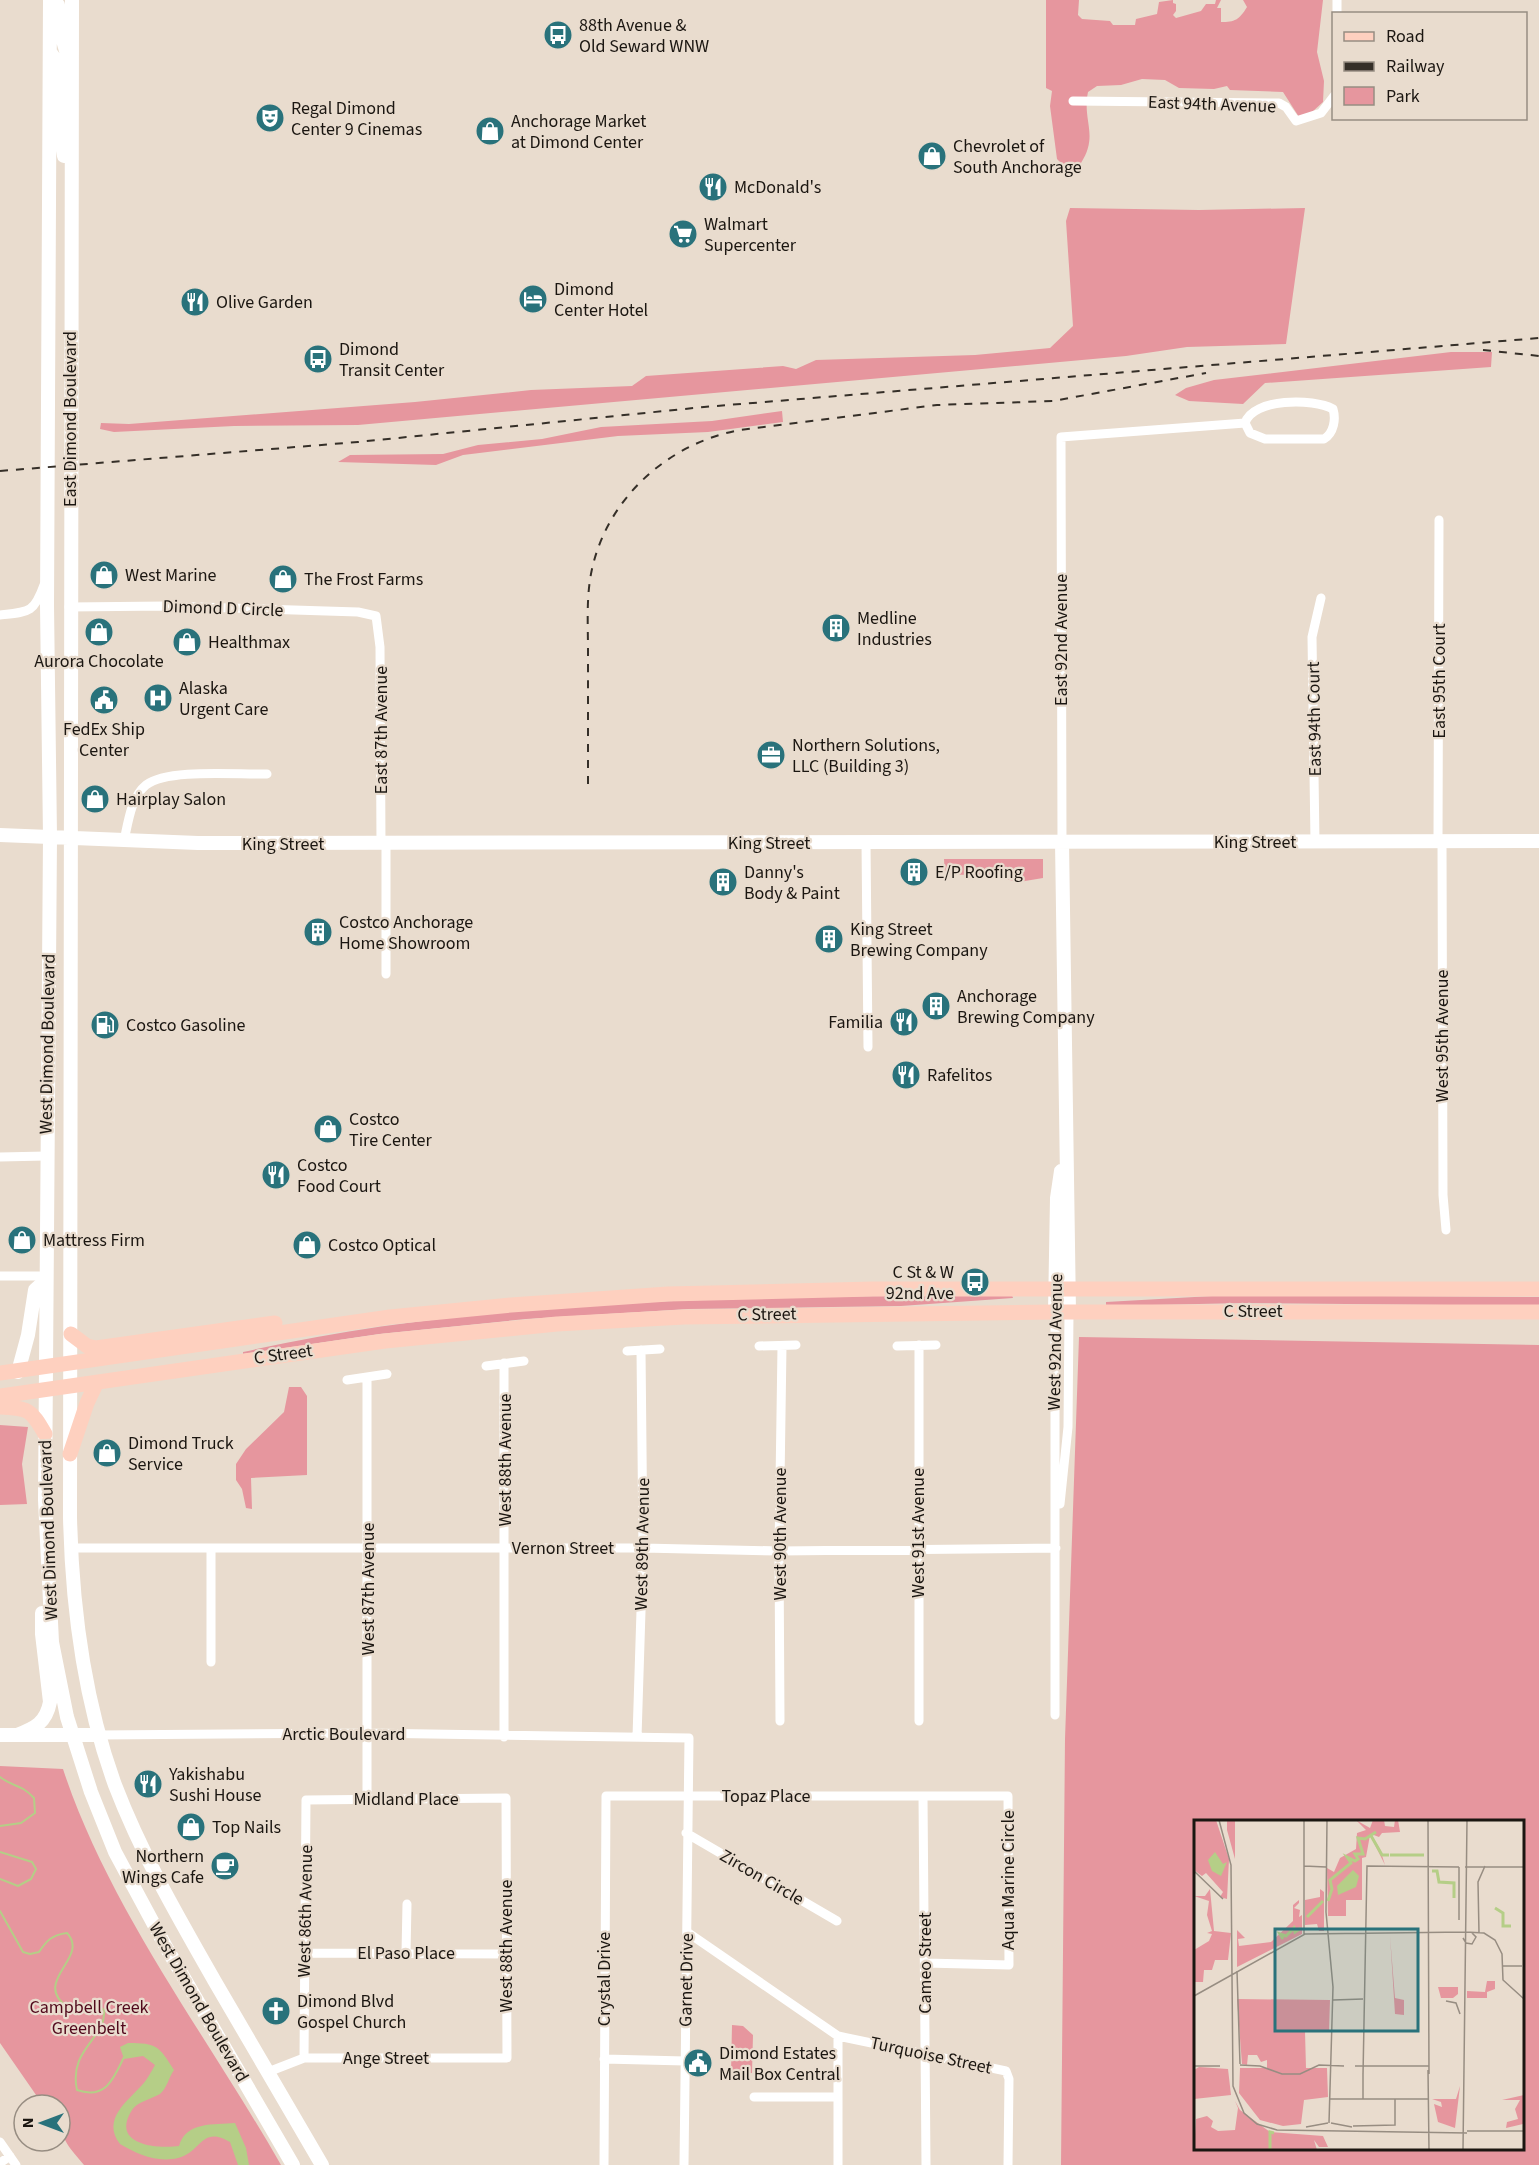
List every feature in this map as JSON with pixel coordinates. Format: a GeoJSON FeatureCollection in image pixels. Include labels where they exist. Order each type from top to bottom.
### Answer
{"type":"FeatureCollection","features":[{"type":"Feature","properties":{"kind":"main road","name":"East Dimond Boulevard"},"geometry":{"type":"LineString","coordinates":[[50,0],[48,343],[50,837]]}},
{"type":"Feature","properties":{"kind":"main road"},"geometry":{"type":"LineString","coordinates":[[58,0],[60,30],[71,65]]}},
{"type":"Feature","properties":{"kind":"main road","name":"East Dimond Boulevard"},"geometry":{"type":"LineString","coordinates":[[69,838],[72,0]]}},
{"type":"Feature","properties":{"kind":"main road"},"geometry":{"type":"LineString","coordinates":[[50,52],[60,66],[61,134],[71,184]]}},
{"type":"Feature","properties":{"kind":"main road"},"geometry":{"type":"LineString","coordinates":[[48,343],[70,343]]}},
{"type":"Feature","properties":{"kind":"main road","name":"King Street"},"geometry":{"type":"LineString","coordinates":[[0,835],[124,841],[384,844],[1539,841]]}},
{"type":"Feature","properties":{"kind":"main road","name":"West Dimond Boulevard"},"geometry":{"type":"LineString","coordinates":[[50,837],[45,1434],[46,1563],[52,1642],[72,1735],[91,1792],[116,1852],[166,1947],[293,2165]]}},
{"type":"Feature","properties":{"kind":"main road","name":"West Dimond Boulevard"},"geometry":{"type":"LineString","coordinates":[[69,838],[71,1548],[80,1648],[100,1735],[115,1784],[138,1841],[192,1943],[322,2165]]}},
{"type":"Feature","properties":{"kind":"main road","name":"West 92nd Avenue"},"geometry":{"type":"LineString","coordinates":[[1062,842],[1066,1136],[1057,1198],[1062,1312]]}},
{"type":"Feature","properties":{"kind":"main road"},"geometry":{"type":"LineString","coordinates":[[18,1372],[28,1335],[35,1290],[46,1278]]}},
{"type":"Feature","properties":{"kind":"main road","name":"C Street"},"geometry":{"type":"LineString","coordinates":[[0,1373],[350,1322],[511,1305],[668,1294],[756,1291],[1062,1289],[1539,1289]]}},
{"type":"Feature","properties":{"kind":"main road","name":"C Street"},"geometry":{"type":"LineString","coordinates":[[0,1396],[96,1384],[314,1350],[557,1324],[775,1314],[1539,1312]]}},
{"type":"Feature","properties":{"kind":"main road"},"geometry":{"type":"LineString","coordinates":[[71,1334],[87,1346],[96,1348],[282,1322],[350,1322]]}},
{"type":"Feature","properties":{"kind":"main road"},"geometry":{"type":"LineString","coordinates":[[70,1454],[87,1403],[96,1384]]}},
{"type":"Feature","properties":{"kind":"main road"},"geometry":{"type":"LineString","coordinates":[[0,1407],[26,1409],[33,1414],[45,1434]]}},
{"type":"Feature","properties":{"kind":"main road"},"geometry":{"type":"LineString","coordinates":[[17,1735],[39,1727],[48,1713],[50,1702],[42,1634],[46,1563]]}},
{"type":"Feature","properties":{"kind":"main road","name":"Arctic Boulevard"},"geometry":{"type":"LineString","coordinates":[[0,1735],[100,1735]]}},
{"type":"Feature","properties":{"kind":"street","name":"East 94th Avenue"},"geometry":{"type":"LineString","coordinates":[[1073,101],[1279,103],[1287,107],[1296,121],[1321,113],[1332,99]]}},
{"type":"Feature","properties":{"kind":"street"},"geometry":{"type":"LineString","coordinates":[[1319,403],[1333,409],[1335,416],[1331,432],[1324,440],[1264,439],[1250,433],[1245,423],[1251,411],[1265,405],[1319,403]]}},
{"type":"Feature","properties":{"kind":"street","name":"East 92nd Avenue"},"geometry":{"type":"LineString","coordinates":[[1062,842],[1061,437],[1245,423]]}},
{"type":"Feature","properties":{"kind":"street","name":"East 95th Court"},"geometry":{"type":"LineString","coordinates":[[1439,520],[1440,841]]}},
{"type":"Feature","properties":{"kind":"street"},"geometry":{"type":"LineString","coordinates":[[0,615],[23,612],[37,604],[48,574]]}},
{"type":"Feature","properties":{"kind":"street","name":"East 94th Court"},"geometry":{"type":"LineString","coordinates":[[1315,842],[1312,637],[1321,598]]}},
{"type":"Feature","properties":{"kind":"street","name":"Dimond D Circle"},"geometry":{"type":"LineString","coordinates":[[69,607],[167,606],[346,612],[376,616]]}},
{"type":"Feature","properties":{"kind":"street","name":"East 87th Avenue"},"geometry":{"type":"LineString","coordinates":[[376,616],[381,647],[384,844]]}},
{"type":"Feature","properties":{"kind":"street"},"geometry":{"type":"LineString","coordinates":[[124,841],[134,804],[140,792],[154,780],[174,776],[267,774]]}},
{"type":"Feature","properties":{"kind":"street","name":"West 95th Avenue"},"geometry":{"type":"LineString","coordinates":[[1440,841],[1443,1195],[1446,1230]]}},
{"type":"Feature","properties":{"kind":"street"},"geometry":{"type":"LineString","coordinates":[[866,843],[868,1047]]}},
{"type":"Feature","properties":{"kind":"street"},"geometry":{"type":"LineString","coordinates":[[384,844],[386,974]]}},
{"type":"Feature","properties":{"kind":"street"},"geometry":{"type":"LineString","coordinates":[[0,1157],[46,1156]]}},
{"type":"Feature","properties":{"kind":"street"},"geometry":{"type":"LineString","coordinates":[[0,1276],[46,1278]]}},
{"type":"Feature","properties":{"kind":"street","name":"West 92nd Avenue"},"geometry":{"type":"LineString","coordinates":[[1055,1715],[1056,1548],[1062,1312]]}},
{"type":"Feature","properties":{"kind":"street","name":"West 92nd Avenue"},"geometry":{"type":"LineString","coordinates":[[1056,1548],[1068,1427],[1062,1312]]}},
{"type":"Feature","properties":{"kind":"street"},"geometry":{"type":"LineString","coordinates":[[759,1346],[796,1345]]}},
{"type":"Feature","properties":{"kind":"street","name":"West 91st Avenue"},"geometry":{"type":"LineString","coordinates":[[919,1345],[919,1722]]}},
{"type":"Feature","properties":{"kind":"street"},"geometry":{"type":"LineString","coordinates":[[897,1346],[936,1345]]}},
{"type":"Feature","properties":{"kind":"street","name":"West 90th Avenue"},"geometry":{"type":"LineString","coordinates":[[780,1721],[779,1551],[782,1346]]}},
{"type":"Feature","properties":{"kind":"street"},"geometry":{"type":"LineString","coordinates":[[627,1351],[660,1349]]}},
{"type":"Feature","properties":{"kind":"street","name":"West 89th Avenue"},"geometry":{"type":"LineString","coordinates":[[637,1737],[643,1548],[641,1350]]}},
{"type":"Feature","properties":{"kind":"street"},"geometry":{"type":"LineString","coordinates":[[486,1366],[524,1362]]}},
{"type":"Feature","properties":{"kind":"street","name":"West 88th Avenue"},"geometry":{"type":"LineString","coordinates":[[504,1363],[506,1548],[504,1737]]}},
{"type":"Feature","properties":{"kind":"street"},"geometry":{"type":"LineString","coordinates":[[346,1380],[387,1374]]}},
{"type":"Feature","properties":{"kind":"street","name":"West 87th Avenue"},"geometry":{"type":"LineString","coordinates":[[367,1378],[367,1799]]}},
{"type":"Feature","properties":{"kind":"street","name":"Vernon Street"},"geometry":{"type":"LineString","coordinates":[[71,1548],[643,1548],[779,1551],[1056,1548]]}},
{"type":"Feature","properties":{"kind":"street"},"geometry":{"type":"LineString","coordinates":[[211,1549],[211,1662]]}},
{"type":"Feature","properties":{"kind":"street","name":"Arctic Boulevard"},"geometry":{"type":"LineString","coordinates":[[100,1735],[367,1733],[504,1737],[689,1738]]}},
{"type":"Feature","properties":{"kind":"street","name":"Garnet Drive"},"geometry":{"type":"LineString","coordinates":[[684,2165],[686,1833],[689,1738]]}},
{"type":"Feature","properties":{"kind":"street","name":"Topaz Place"},"geometry":{"type":"LineString","coordinates":[[609,1795],[923,1796]]}},
{"type":"Feature","properties":{"kind":"street","name":"Crystal Drive"},"geometry":{"type":"LineString","coordinates":[[604,2165],[604,1800],[609,1795]]}},
{"type":"Feature","properties":{"kind":"street","name":"Cameo Street"},"geometry":{"type":"LineString","coordinates":[[923,1796],[926,2165]]}},
{"type":"Feature","properties":{"kind":"street","name":"Aqua Marine Circle"},"geometry":{"type":"LineString","coordinates":[[923,1796],[1008,1796],[1009,1965],[925,1963]]}},
{"type":"Feature","properties":{"kind":"street","name":"West 88th Avenue"},"geometry":{"type":"LineString","coordinates":[[506,1798],[507,2058]]}},
{"type":"Feature","properties":{"kind":"street","name":"Midland Place"},"geometry":{"type":"LineString","coordinates":[[306,1800],[506,1798]]}},
{"type":"Feature","properties":{"kind":"street","name":"West 86th Avenue"},"geometry":{"type":"LineString","coordinates":[[304,2058],[306,1800]]}},
{"type":"Feature","properties":{"kind":"street","name":"Zircon Circle"},"geometry":{"type":"LineString","coordinates":[[686,1833],[837,1921]]}},
{"type":"Feature","properties":{"kind":"street"},"geometry":{"type":"LineString","coordinates":[[406,1953],[407,1904]]}},
{"type":"Feature","properties":{"kind":"street","name":"Turquoise Street"},"geometry":{"type":"LineString","coordinates":[[687,1932],[838,2036],[1005,2071],[1009,2079],[1008,2165]]}},
{"type":"Feature","properties":{"kind":"street","name":"El Paso Place"},"geometry":{"type":"LineString","coordinates":[[305,1953],[506,1953]]}},
{"type":"Feature","properties":{"kind":"street"},"geometry":{"type":"LineString","coordinates":[[836,2164],[838,2036]]}},
{"type":"Feature","properties":{"kind":"street","name":"Ange Street"},"geometry":{"type":"LineString","coordinates":[[267,2072],[304,2058],[507,2058]]}},
{"type":"Feature","properties":{"kind":"street"},"geometry":{"type":"LineString","coordinates":[[604,2059],[685,2061]]}},
{"type":"Feature","properties":{"kind":"street"},"geometry":{"type":"LineString","coordinates":[[754,2097],[837,2097]]}},
{"type":"Feature","properties":{"kind":"street"},"geometry":{"type":"LineString","coordinates":[[0,2142],[16,2165]]}},
{"type":"Feature","properties":{"kind":"street"},"geometry":{"type":"LineString","coordinates":[[0,2163],[10,2156]]}},
{"type":"Feature","properties":{"kind":"green space"},"geometry":{"type":"Polygon","coordinates":[[[1046,0],[1079,0],[1078,15],[1082,19],[1110,21],[1113,25],[1135,25],[1136,19],[1157,14],[1159,2],[1173,0],[1176,4],[1176,11],[1173,15],[1176,18],[1201,11],[1206,4],[1215,4],[1216,0],[1221,0],[1217,8],[1221,8],[1221,22],[1233,21],[1239,17],[1247,7],[1243,0],[1323,0],[1317,52],[1324,81],[1323,102],[1311,113],[1299,117],[1283,92],[1230,90],[1227,86],[1214,89],[1179,88],[1165,80],[1142,79],[1121,85],[1097,86],[1088,92],[1087,111],[1090,136],[1086,153],[1081,163],[1062,164],[1057,159],[1050,106],[1052,91],[1046,88],[1046,0]]]}},
{"type":"Feature","properties":{"kind":"green space"},"geometry":{"type":"Polygon","coordinates":[[[1070,208],[1199,210],[1305,208],[1286,344],[1187,347],[1126,356],[358,425],[234,426],[114,432],[100,429],[101,423],[129,424],[415,402],[531,390],[632,386],[646,376],[783,366],[796,369],[816,360],[975,355],[1050,348],[1073,326],[1066,221],[1070,208]]]}},
{"type":"Feature","properties":{"kind":"green space"},"geometry":{"type":"Polygon","coordinates":[[[1451,352],[1492,352],[1491,367],[1265,383],[1243,404],[1189,401],[1175,395],[1186,388],[1214,380],[1451,352]]]}},
{"type":"Feature","properties":{"kind":"green space"},"geometry":{"type":"Polygon","coordinates":[[[782,411],[783,422],[708,432],[618,436],[463,455],[436,465],[338,462],[350,455],[443,454],[478,445],[542,439],[601,427],[712,421],[782,411]]]}},
{"type":"Feature","properties":{"kind":"green space"},"geometry":{"type":"Polygon","coordinates":[[[944,859],[1043,859],[1043,878],[1019,882],[990,876],[945,874],[944,859]]]}},
{"type":"Feature","properties":{"kind":"green space"},"geometry":{"type":"Polygon","coordinates":[[[1012,1295],[1013,1298],[901,1306],[688,1309],[526,1319],[379,1334],[243,1354],[243,1352],[337,1334],[432,1320],[529,1310],[723,1299],[1012,1295]]]}},
{"type":"Feature","properties":{"kind":"green space"},"geometry":{"type":"Polygon","coordinates":[[[1230,1295],[1539,1297],[1539,1306],[1244,1303],[1106,1306],[1106,1302],[1230,1295]]]}},
{"type":"Feature","properties":{"kind":"green space"},"geometry":{"type":"Polygon","coordinates":[[[1079,1337],[1539,1345],[1539,2165],[1061,2165],[1065,1739],[1079,1337]]]}},
{"type":"Feature","properties":{"kind":"green space"},"geometry":{"type":"Polygon","coordinates":[[[289,1387],[301,1387],[307,1396],[307,1475],[251,1478],[252,1509],[246,1508],[242,1489],[236,1480],[236,1464],[246,1449],[284,1412],[289,1387]]]}},
{"type":"Feature","properties":{"kind":"green space"},"geometry":{"type":"Polygon","coordinates":[[[0,1425],[28,1427],[22,1464],[27,1504],[0,1505],[0,1425]]]}},
{"type":"Feature","properties":{"kind":"green space","name":"Campbell Creek Greenbelt"},"geometry":{"type":"Polygon","coordinates":[[[0,1766],[63,1769],[106,1872],[133,1922],[281,2165],[84,2165],[72,2151],[72,2093],[35,2093],[0,2043],[0,1766]]]}},
{"type":"Feature","properties":{"kind":"green space"},"geometry":{"type":"Polygon","coordinates":[[[732,2025],[743,2026],[753,2035],[752,2073],[731,2074],[732,2025]]]}},
{"type":"Feature","properties":{"kind":"shaded area"},"geometry":{"type":"Polygon","coordinates":[[[128,2043],[151,2045],[165,2056],[174,2070],[160,2094],[132,2110],[127,2122],[127,2131],[131,2138],[159,2147],[179,2146],[188,2132],[194,2128],[235,2123],[246,2148],[249,2165],[238,2165],[230,2142],[213,2136],[202,2141],[186,2155],[170,2159],[148,2157],[120,2144],[113,2126],[115,2119],[124,2104],[146,2081],[155,2065],[143,2056],[124,2059],[120,2047],[128,2043]]]}},
{"type":"Feature","properties":{"kind":"waterway"},"geometry":{"type":"LineString","coordinates":[[0,1777],[25,1790],[34,1798],[35,1813],[21,1823],[0,1826]]}},
{"type":"Feature","properties":{"kind":"waterway"},"geometry":{"type":"LineString","coordinates":[[0,1852],[32,1862],[36,1869],[31,1879],[18,1886],[0,1879]]}},
{"type":"Feature","properties":{"kind":"waterway"},"geometry":{"type":"LineString","coordinates":[[0,1911],[23,1952],[30,1954],[39,1952],[50,1939],[67,1933],[72,1943],[72,1952],[57,1980],[55,1989],[59,1999],[70,2009],[96,2004],[104,2010],[100,2029],[82,2054],[78,2064],[77,2090],[95,2092],[108,2085],[124,2057]]}},
{"type":"Feature","properties":{"kind":"railway"},"geometry":{"type":"LineString","coordinates":[[0,471],[358,442],[704,407],[1539,338]]}},
{"type":"Feature","properties":{"kind":"railway"},"geometry":{"type":"LineString","coordinates":[[1483,350],[1539,356]]}},
{"type":"Feature","properties":{"kind":"railway"},"geometry":{"type":"LineString","coordinates":[[588,784],[588,610],[592,569],[600,543],[627,497],[645,477],[666,461],[689,447],[740,430],[937,405],[1053,401],[1206,373]]}},
{"type":"Feature","properties":{"kind":"place","name":"88th Avenue & Old Seward WNW"},"geometry":{"type":"Point","coordinates":[558,35]}},
{"type":"Feature","properties":{"kind":"place","name":"Regal Dimond Center 9 Cinemas"},"geometry":{"type":"Point","coordinates":[270,118]}},
{"type":"Feature","properties":{"kind":"place","name":"Anchorage Market at Dimond Center"},"geometry":{"type":"Point","coordinates":[490,131]}},
{"type":"Feature","properties":{"kind":"place","name":"Chevrolet of South Anchorage"},"geometry":{"type":"Point","coordinates":[932,156]}},
{"type":"Feature","properties":{"kind":"place","name":"McDonald's"},"geometry":{"type":"Point","coordinates":[713,187]}},
{"type":"Feature","properties":{"kind":"place","name":"Walmart Supercenter"},"geometry":{"type":"Point","coordinates":[683,234]}},
{"type":"Feature","properties":{"kind":"place","name":"Dimond Center Hotel"},"geometry":{"type":"Point","coordinates":[533,299]}},
{"type":"Feature","properties":{"kind":"place","name":"Olive Garden"},"geometry":{"type":"Point","coordinates":[195,302]}},
{"type":"Feature","properties":{"kind":"place","name":"Dimond Transit Center"},"geometry":{"type":"Point","coordinates":[318,359]}},
{"type":"Feature","properties":{"kind":"place","name":"West Marine"},"geometry":{"type":"Point","coordinates":[104,575]}},
{"type":"Feature","properties":{"kind":"place","name":"The Frost Farms"},"geometry":{"type":"Point","coordinates":[283,579]}},
{"type":"Feature","properties":{"kind":"place","name":"Medline Industries"},"geometry":{"type":"Point","coordinates":[836,628]}},
{"type":"Feature","properties":{"kind":"place","name":"Aurora Chocolate"},"geometry":{"type":"Point","coordinates":[99,632]}},
{"type":"Feature","properties":{"kind":"place","name":"Healthmax"},"geometry":{"type":"Point","coordinates":[187,642]}},
{"type":"Feature","properties":{"kind":"place","name":"Alaska Urgent Care"},"geometry":{"type":"Point","coordinates":[158,698]}},
{"type":"Feature","properties":{"kind":"place","name":"FedEx Ship Center"},"geometry":{"type":"Point","coordinates":[104,700]}},
{"type":"Feature","properties":{"kind":"place","name":"Northern Solutions, LLC (Building 3)"},"geometry":{"type":"Point","coordinates":[771,755]}},
{"type":"Feature","properties":{"kind":"place","name":"Hairplay Salon"},"geometry":{"type":"Point","coordinates":[95,799]}},
{"type":"Feature","properties":{"kind":"place","name":"E/P Roofing"},"geometry":{"type":"Point","coordinates":[914,872]}},
{"type":"Feature","properties":{"kind":"place","name":"Danny's Body & Paint"},"geometry":{"type":"Point","coordinates":[723,882]}},
{"type":"Feature","properties":{"kind":"place","name":"Costco Anchorage Home Showroom"},"geometry":{"type":"Point","coordinates":[318,932]}},
{"type":"Feature","properties":{"kind":"place","name":"King Street Brewing Company"},"geometry":{"type":"Point","coordinates":[829,939]}},
{"type":"Feature","properties":{"kind":"place","name":"Anchorage Brewing Company"},"geometry":{"type":"Point","coordinates":[936,1006]}},
{"type":"Feature","properties":{"kind":"place","name":"Familia"},"geometry":{"type":"Point","coordinates":[904,1022]}},
{"type":"Feature","properties":{"kind":"place","name":"Costco Gasoline"},"geometry":{"type":"Point","coordinates":[105,1025]}},
{"type":"Feature","properties":{"kind":"place","name":"Rafelitos"},"geometry":{"type":"Point","coordinates":[906,1075]}},
{"type":"Feature","properties":{"kind":"place","name":"Costco Tire Center"},"geometry":{"type":"Point","coordinates":[328,1129]}},
{"type":"Feature","properties":{"kind":"place","name":"Costco Food Court"},"geometry":{"type":"Point","coordinates":[276,1175]}},
{"type":"Feature","properties":{"kind":"place","name":"Mattress Firm"},"geometry":{"type":"Point","coordinates":[22,1240]}},
{"type":"Feature","properties":{"kind":"place","name":"Costco Optical"},"geometry":{"type":"Point","coordinates":[307,1245]}},
{"type":"Feature","properties":{"kind":"place","name":"C St & W 92nd Ave"},"geometry":{"type":"Point","coordinates":[975,1282]}},
{"type":"Feature","properties":{"kind":"place","name":"Dimond Truck Service"},"geometry":{"type":"Point","coordinates":[107,1453]}},
{"type":"Feature","properties":{"kind":"place","name":"Yakishabu Sushi House"},"geometry":{"type":"Point","coordinates":[148,1784]}},
{"type":"Feature","properties":{"kind":"place","name":"Top Nails"},"geometry":{"type":"Point","coordinates":[191,1827]}},
{"type":"Feature","properties":{"kind":"place","name":"Northern Wings Cafe"},"geometry":{"type":"Point","coordinates":[225,1866]}},
{"type":"Feature","properties":{"kind":"place","name":"Dimond Blvd Gospel Church"},"geometry":{"type":"Point","coordinates":[276,2011]}},
{"type":"Feature","properties":{"kind":"place","name":"Dimond Estates Mail Box Central"},"geometry":{"type":"Point","coordinates":[698,2063]}}]}
